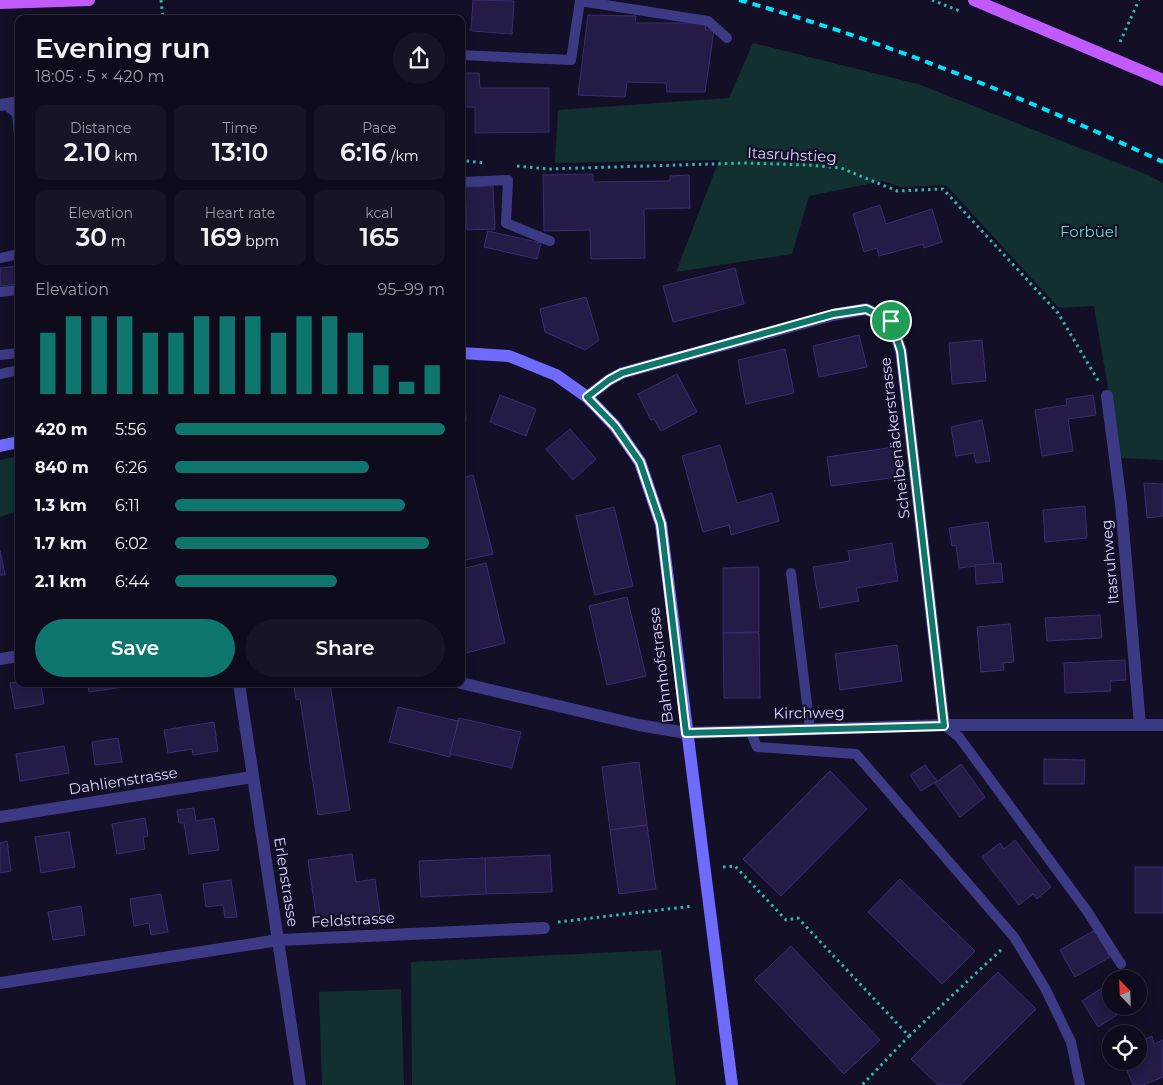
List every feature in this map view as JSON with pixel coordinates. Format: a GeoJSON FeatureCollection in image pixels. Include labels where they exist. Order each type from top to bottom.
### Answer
{"type":"FeatureCollection","features":[{"type":"Feature","properties":{"kind":"main road"},"geometry":{"type":"LineString","coordinates":[[0,3],[89,0]]}},
{"type":"Feature","properties":{"kind":"main road"},"geometry":{"type":"LineString","coordinates":[[974,0],[1163,80]]}},
{"type":"Feature","properties":{"kind":"street"},"geometry":{"type":"LineString","coordinates":[[2,105],[15,103]]}},
{"type":"Feature","properties":{"kind":"street","name":"Scheibenäckerstrasse"},"geometry":{"type":"LineString","coordinates":[[587,397],[609,380],[622,373],[833,314],[866,309],[891,321],[901,351],[944,726]]}},
{"type":"Feature","properties":{"kind":"street","name":"Bahnhofstrasse"},"geometry":{"type":"LineString","coordinates":[[465,353],[508,356],[556,375],[587,397],[615,426],[640,462],[661,524],[732,1085]]}},
{"type":"Feature","properties":{"kind":"street","name":"Itasruhweg"},"geometry":{"type":"LineString","coordinates":[[1106,396],[1121,504],[1140,725]]}},
{"type":"Feature","properties":{"kind":"street"},"geometry":{"type":"LineString","coordinates":[[0,446],[15,443]]}},
{"type":"Feature","properties":{"kind":"street"},"geometry":{"type":"LineString","coordinates":[[0,659],[15,657]]}},
{"type":"Feature","properties":{"kind":"street","name":"Kirchweg"},"geometry":{"type":"LineString","coordinates":[[465,684],[639,725],[686,733],[944,726],[1163,725]]}},
{"type":"Feature","properties":{"kind":"street","name":"Erlenstrasse"},"geometry":{"type":"LineString","coordinates":[[239,687],[300,1085]]}},
{"type":"Feature","properties":{"kind":"street","name":"Dahlienstrasse"},"geometry":{"type":"LineString","coordinates":[[0,817],[252,777]]}},
{"type":"Feature","properties":{"kind":"street","name":"Feldstrasse"},"geometry":{"type":"LineString","coordinates":[[0,983],[279,940],[544,928]]}},
{"type":"Feature","properties":{"kind":"lane"},"geometry":{"type":"LineString","coordinates":[[465,55],[571,60],[580,1],[708,20],[727,38]]}},
{"type":"Feature","properties":{"kind":"lane"},"geometry":{"type":"LineString","coordinates":[[2,105],[15,113]]}},
{"type":"Feature","properties":{"kind":"lane"},"geometry":{"type":"LineString","coordinates":[[465,182],[508,180],[506,223],[550,240]]}},
{"type":"Feature","properties":{"kind":"lane"},"geometry":{"type":"LineString","coordinates":[[0,258],[15,255]]}},
{"type":"Feature","properties":{"kind":"lane"},"geometry":{"type":"LineString","coordinates":[[0,292],[15,290]]}},
{"type":"Feature","properties":{"kind":"lane"},"geometry":{"type":"LineString","coordinates":[[0,355],[15,353]]}},
{"type":"Feature","properties":{"kind":"lane"},"geometry":{"type":"LineString","coordinates":[[0,374],[15,371]]}},
{"type":"Feature","properties":{"kind":"lane"},"geometry":{"type":"LineString","coordinates":[[791,573],[810,729]]}},
{"type":"Feature","properties":{"kind":"lane"},"geometry":{"type":"LineString","coordinates":[[944,726],[959,737],[1087,911],[1121,964]]}},
{"type":"Feature","properties":{"kind":"lane"},"geometry":{"type":"LineString","coordinates":[[750,730],[757,746],[856,754],[1014,937],[1045,988],[1071,1042],[1080,1085]]}},
{"type":"Feature","properties":{"kind":"path"},"geometry":{"type":"LineString","coordinates":[[161,0],[163,15]]}},
{"type":"Feature","properties":{"kind":"path"},"geometry":{"type":"LineString","coordinates":[[1120,42],[1139,0]]}},
{"type":"Feature","properties":{"kind":"path"},"geometry":{"type":"LineString","coordinates":[[465,160],[494,164]]}},
{"type":"Feature","properties":{"kind":"path","name":"Itasruhstieg"},"geometry":{"type":"LineString","coordinates":[[512,166],[548,170],[744,163],[808,165],[841,168],[897,191],[943,189],[1058,313],[1106,396]]}},
{"type":"Feature","properties":{"kind":"path"},"geometry":{"type":"LineString","coordinates":[[723,867],[735,866],[786,920],[798,918],[909,1036]]}},
{"type":"Feature","properties":{"kind":"path"},"geometry":{"type":"LineString","coordinates":[[544,928],[564,920],[708,904]]}},
{"type":"Feature","properties":{"kind":"path"},"geometry":{"type":"LineString","coordinates":[[862,1085],[909,1036],[1002,950]]}},
{"type":"Feature","properties":{"kind":"green space","name":"Forbüel"},"geometry":{"type":"Polygon","coordinates":[[[753,43],[921,85],[1148,175],[1163,183],[1163,460],[1120,458],[1094,306],[1059,308],[946,185],[900,187],[883,181],[809,196],[792,254],[676,272],[719,160],[555,163],[558,110],[729,98],[753,43]]]}},
{"type":"Feature","properties":{"kind":"green space"},"geometry":{"type":"Polygon","coordinates":[[[15,457],[15,512],[0,517],[0,460],[15,457]]]}},
{"type":"Feature","properties":{"kind":"green space"},"geometry":{"type":"Polygon","coordinates":[[[661,950],[676,1085],[412,1085],[411,962],[661,950]]]}},
{"type":"Feature","properties":{"kind":"green space"},"geometry":{"type":"Polygon","coordinates":[[[401,989],[404,1085],[322,1085],[319,992],[401,989]]]}},
{"type":"Feature","properties":{"kind":"building"},"geometry":{"type":"Polygon","coordinates":[[[473,0],[514,1],[512,34],[471,31],[473,0]]]}},
{"type":"Feature","properties":{"kind":"building"},"geometry":{"type":"Polygon","coordinates":[[[588,15],[636,16],[635,23],[705,23],[706,30],[714,30],[705,92],[667,92],[666,83],[627,82],[625,97],[578,95],[588,15]]]}},
{"type":"Feature","properties":{"kind":"building"},"geometry":{"type":"Polygon","coordinates":[[[465,73],[479,73],[480,88],[549,88],[549,132],[475,133],[475,107],[465,107],[465,73]]]}},
{"type":"Feature","properties":{"kind":"building"},"geometry":{"type":"Polygon","coordinates":[[[593,174],[593,182],[670,181],[670,176],[689,175],[690,208],[644,209],[645,258],[591,259],[590,230],[544,231],[543,175],[593,174]]]}},
{"type":"Feature","properties":{"kind":"building"},"geometry":{"type":"Polygon","coordinates":[[[493,186],[495,229],[467,230],[465,187],[493,186]]]}},
{"type":"Feature","properties":{"kind":"building"},"geometry":{"type":"Polygon","coordinates":[[[880,205],[886,224],[932,209],[942,242],[924,248],[923,244],[879,256],[877,248],[864,252],[853,214],[880,205]]]}},
{"type":"Feature","properties":{"kind":"building"},"geometry":{"type":"Polygon","coordinates":[[[488,231],[541,243],[537,259],[484,247],[488,231]]]}},
{"type":"Feature","properties":{"kind":"building"},"geometry":{"type":"Polygon","coordinates":[[[15,266],[15,284],[0,286],[0,268],[15,266]]]}},
{"type":"Feature","properties":{"kind":"building"},"geometry":{"type":"Polygon","coordinates":[[[735,268],[744,304],[673,322],[663,286],[735,268]]]}},
{"type":"Feature","properties":{"kind":"building"},"geometry":{"type":"Polygon","coordinates":[[[586,297],[599,340],[585,350],[545,332],[540,309],[586,297]]]}},
{"type":"Feature","properties":{"kind":"building"},"geometry":{"type":"Polygon","coordinates":[[[859,335],[867,367],[819,377],[813,346],[859,335]]]}},
{"type":"Feature","properties":{"kind":"building"},"geometry":{"type":"Polygon","coordinates":[[[982,340],[986,381],[952,384],[949,343],[982,340]]]}},
{"type":"Feature","properties":{"kind":"building"},"geometry":{"type":"Polygon","coordinates":[[[785,349],[794,393],[746,404],[738,360],[785,349]]]}},
{"type":"Feature","properties":{"kind":"building"},"geometry":{"type":"Polygon","coordinates":[[[677,374],[697,412],[661,431],[654,419],[651,420],[638,394],[677,374]]]}},
{"type":"Feature","properties":{"kind":"building"},"geometry":{"type":"Polygon","coordinates":[[[500,395],[536,409],[526,436],[490,422],[500,395]]]}},
{"type":"Feature","properties":{"kind":"building"},"geometry":{"type":"Polygon","coordinates":[[[1093,395],[1096,415],[1068,419],[1073,451],[1042,456],[1035,410],[1067,405],[1066,399],[1093,395]]]}},
{"type":"Feature","properties":{"kind":"building"},"geometry":{"type":"Polygon","coordinates":[[[982,420],[990,461],[976,463],[974,453],[956,456],[951,427],[982,420]]]}},
{"type":"Feature","properties":{"kind":"building"},"geometry":{"type":"Polygon","coordinates":[[[570,429],[596,459],[573,480],[546,449],[570,429]]]}},
{"type":"Feature","properties":{"kind":"building"},"geometry":{"type":"Polygon","coordinates":[[[720,445],[737,503],[772,493],[779,521],[731,535],[729,525],[703,532],[682,456],[720,445]]]}},
{"type":"Feature","properties":{"kind":"building"},"geometry":{"type":"Polygon","coordinates":[[[894,447],[898,477],[831,486],[827,457],[894,447]]]}},
{"type":"Feature","properties":{"kind":"building"},"geometry":{"type":"Polygon","coordinates":[[[473,475],[493,554],[465,560],[465,477],[473,475]]]}},
{"type":"Feature","properties":{"kind":"building"},"geometry":{"type":"Polygon","coordinates":[[[1144,483],[1163,484],[1163,516],[1147,518],[1144,483]]]}},
{"type":"Feature","properties":{"kind":"building"},"geometry":{"type":"Polygon","coordinates":[[[1085,506],[1087,538],[1045,542],[1043,510],[1085,506]]]}},
{"type":"Feature","properties":{"kind":"building"},"geometry":{"type":"Polygon","coordinates":[[[614,507],[633,586],[595,595],[576,516],[614,507]]]}},
{"type":"Feature","properties":{"kind":"building"},"geometry":{"type":"Polygon","coordinates":[[[988,522],[994,564],[959,568],[956,545],[952,546],[949,528],[988,522]]]}},
{"type":"Feature","properties":{"kind":"building"},"geometry":{"type":"Polygon","coordinates":[[[892,543],[898,581],[856,588],[859,601],[820,608],[813,567],[850,561],[848,551],[892,543]]]}},
{"type":"Feature","properties":{"kind":"building"},"geometry":{"type":"Polygon","coordinates":[[[0,550],[5,575],[0,575],[0,550]]]}},
{"type":"Feature","properties":{"kind":"building"},"geometry":{"type":"Polygon","coordinates":[[[486,563],[505,643],[466,653],[465,649],[465,568],[486,563]]]}},
{"type":"Feature","properties":{"kind":"building"},"geometry":{"type":"Polygon","coordinates":[[[1001,563],[1003,582],[976,584],[975,565],[1001,563]]]}},
{"type":"Feature","properties":{"kind":"building"},"geometry":{"type":"Polygon","coordinates":[[[759,567],[759,632],[723,633],[723,568],[759,567]]]}},
{"type":"Feature","properties":{"kind":"building"},"geometry":{"type":"Polygon","coordinates":[[[627,597],[646,676],[607,685],[589,606],[627,597]]]}},
{"type":"Feature","properties":{"kind":"building"},"geometry":{"type":"Polygon","coordinates":[[[1100,615],[1102,638],[1047,641],[1045,618],[1100,615]]]}},
{"type":"Feature","properties":{"kind":"building"},"geometry":{"type":"Polygon","coordinates":[[[1010,624],[1014,662],[1003,663],[1004,670],[981,672],[977,627],[1010,624]]]}},
{"type":"Feature","properties":{"kind":"building"},"geometry":{"type":"Polygon","coordinates":[[[723,633],[759,633],[760,698],[724,698],[723,633]]]}},
{"type":"Feature","properties":{"kind":"building"},"geometry":{"type":"Polygon","coordinates":[[[897,645],[902,681],[840,690],[835,654],[897,645]]]}},
{"type":"Feature","properties":{"kind":"building"},"geometry":{"type":"Polygon","coordinates":[[[1125,660],[1126,680],[1110,681],[1111,691],[1065,693],[1064,663],[1125,660]]]}},
{"type":"Feature","properties":{"kind":"building"},"geometry":{"type":"Polygon","coordinates":[[[15,682],[15,687],[41,687],[44,704],[15,709],[10,683],[15,682]]]}},
{"type":"Feature","properties":{"kind":"building"},"geometry":{"type":"Polygon","coordinates":[[[88,687],[117,687],[117,688],[89,692],[88,687]]]}},
{"type":"Feature","properties":{"kind":"building"},"geometry":{"type":"Polygon","coordinates":[[[294,687],[330,687],[350,810],[318,815],[300,699],[296,700],[294,687]]]}},
{"type":"Feature","properties":{"kind":"building"},"geometry":{"type":"Polygon","coordinates":[[[398,707],[458,721],[450,757],[389,742],[398,707]]]}},
{"type":"Feature","properties":{"kind":"building"},"geometry":{"type":"Polygon","coordinates":[[[459,718],[521,732],[512,768],[450,754],[459,718]]]}},
{"type":"Feature","properties":{"kind":"building"},"geometry":{"type":"Polygon","coordinates":[[[214,722],[218,751],[193,755],[192,749],[168,753],[164,730],[214,722]]]}},
{"type":"Feature","properties":{"kind":"building"},"geometry":{"type":"Polygon","coordinates":[[[118,738],[122,762],[95,765],[92,742],[118,738]]]}},
{"type":"Feature","properties":{"kind":"building"},"geometry":{"type":"Polygon","coordinates":[[[64,746],[69,773],[20,781],[16,754],[64,746]]]}},
{"type":"Feature","properties":{"kind":"building"},"geometry":{"type":"Polygon","coordinates":[[[1044,759],[1085,760],[1084,784],[1044,784],[1044,759]]]}},
{"type":"Feature","properties":{"kind":"building"},"geometry":{"type":"Polygon","coordinates":[[[639,762],[647,825],[610,830],[602,767],[639,762]]]}},
{"type":"Feature","properties":{"kind":"building"},"geometry":{"type":"Polygon","coordinates":[[[961,764],[985,797],[960,817],[935,783],[961,764]]]}},
{"type":"Feature","properties":{"kind":"building"},"geometry":{"type":"Polygon","coordinates":[[[925,765],[937,781],[921,791],[910,775],[925,765]]]}},
{"type":"Feature","properties":{"kind":"building"},"geometry":{"type":"Polygon","coordinates":[[[830,771],[867,809],[781,896],[743,859],[830,771]]]}},
{"type":"Feature","properties":{"kind":"building"},"geometry":{"type":"Polygon","coordinates":[[[194,808],[196,821],[214,818],[219,850],[189,854],[184,823],[179,823],[177,810],[194,808]]]}},
{"type":"Feature","properties":{"kind":"building"},"geometry":{"type":"Polygon","coordinates":[[[145,818],[148,836],[143,837],[145,849],[117,854],[112,824],[145,818]]]}},
{"type":"Feature","properties":{"kind":"building"},"geometry":{"type":"Polygon","coordinates":[[[647,825],[656,889],[619,894],[610,830],[647,825]]]}},
{"type":"Feature","properties":{"kind":"building"},"geometry":{"type":"Polygon","coordinates":[[[69,832],[75,867],[41,873],[35,837],[69,832]]]}},
{"type":"Feature","properties":{"kind":"building"},"geometry":{"type":"Polygon","coordinates":[[[1015,840],[1051,887],[1037,899],[1033,894],[1019,905],[982,857],[1000,843],[1004,849],[1015,840]]]}},
{"type":"Feature","properties":{"kind":"building"},"geometry":{"type":"Polygon","coordinates":[[[7,841],[11,871],[0,873],[0,843],[7,841]]]}},
{"type":"Feature","properties":{"kind":"building"},"geometry":{"type":"Polygon","coordinates":[[[352,854],[356,882],[375,879],[380,913],[317,922],[308,860],[352,854]]]}},
{"type":"Feature","properties":{"kind":"building"},"geometry":{"type":"Polygon","coordinates":[[[550,855],[552,892],[486,894],[485,858],[550,855]]]}},
{"type":"Feature","properties":{"kind":"building"},"geometry":{"type":"Polygon","coordinates":[[[485,858],[486,894],[421,897],[419,861],[485,858]]]}},
{"type":"Feature","properties":{"kind":"building"},"geometry":{"type":"Polygon","coordinates":[[[1135,867],[1163,867],[1163,913],[1135,913],[1135,867]]]}},
{"type":"Feature","properties":{"kind":"building"},"geometry":{"type":"Polygon","coordinates":[[[900,879],[975,951],[942,984],[868,912],[900,879]]]}},
{"type":"Feature","properties":{"kind":"building"},"geometry":{"type":"Polygon","coordinates":[[[231,880],[237,917],[225,918],[223,905],[206,907],[203,884],[231,880]]]}},
{"type":"Feature","properties":{"kind":"building"},"geometry":{"type":"Polygon","coordinates":[[[161,894],[168,932],[151,935],[149,923],[134,926],[130,899],[161,894]]]}},
{"type":"Feature","properties":{"kind":"building"},"geometry":{"type":"Polygon","coordinates":[[[81,906],[85,935],[53,940],[48,912],[81,906]]]}},
{"type":"Feature","properties":{"kind":"building"},"geometry":{"type":"Polygon","coordinates":[[[1095,930],[1110,957],[1075,977],[1060,950],[1095,930]]]}},
{"type":"Feature","properties":{"kind":"building"},"geometry":{"type":"Polygon","coordinates":[[[791,946],[880,1040],[844,1074],[755,980],[791,946]]]}},
{"type":"Feature","properties":{"kind":"building"},"geometry":{"type":"Polygon","coordinates":[[[998,972],[1036,1009],[960,1085],[938,1085],[911,1059],[998,972]]]}},
{"type":"Feature","properties":{"kind":"building"},"geometry":{"type":"Polygon","coordinates":[[[1102,988],[1102,1015],[1117,1015],[1098,1027],[1082,1001],[1102,988]]]}},
{"type":"Feature","properties":{"kind":"building"},"geometry":{"type":"Polygon","coordinates":[[[1152,1036],[1154,1044],[1163,1040],[1163,1077],[1143,1085],[1133,1085],[1127,1070],[1147,1070],[1147,1038],[1152,1036]]]}},
{"type":"Feature","properties":{"kind":"railway"},"geometry":{"type":"LineString","coordinates":[[739,0],[901,52],[954,72],[1059,115],[1163,162]]}},
{"type":"Feature","properties":{"kind":"route"},"geometry":{"type":"LineString","coordinates":[[866,309],[891,321],[901,351],[944,726],[686,733],[661,524],[640,462],[615,426],[587,397],[609,380],[622,373],[833,314],[866,309]]}}]}
